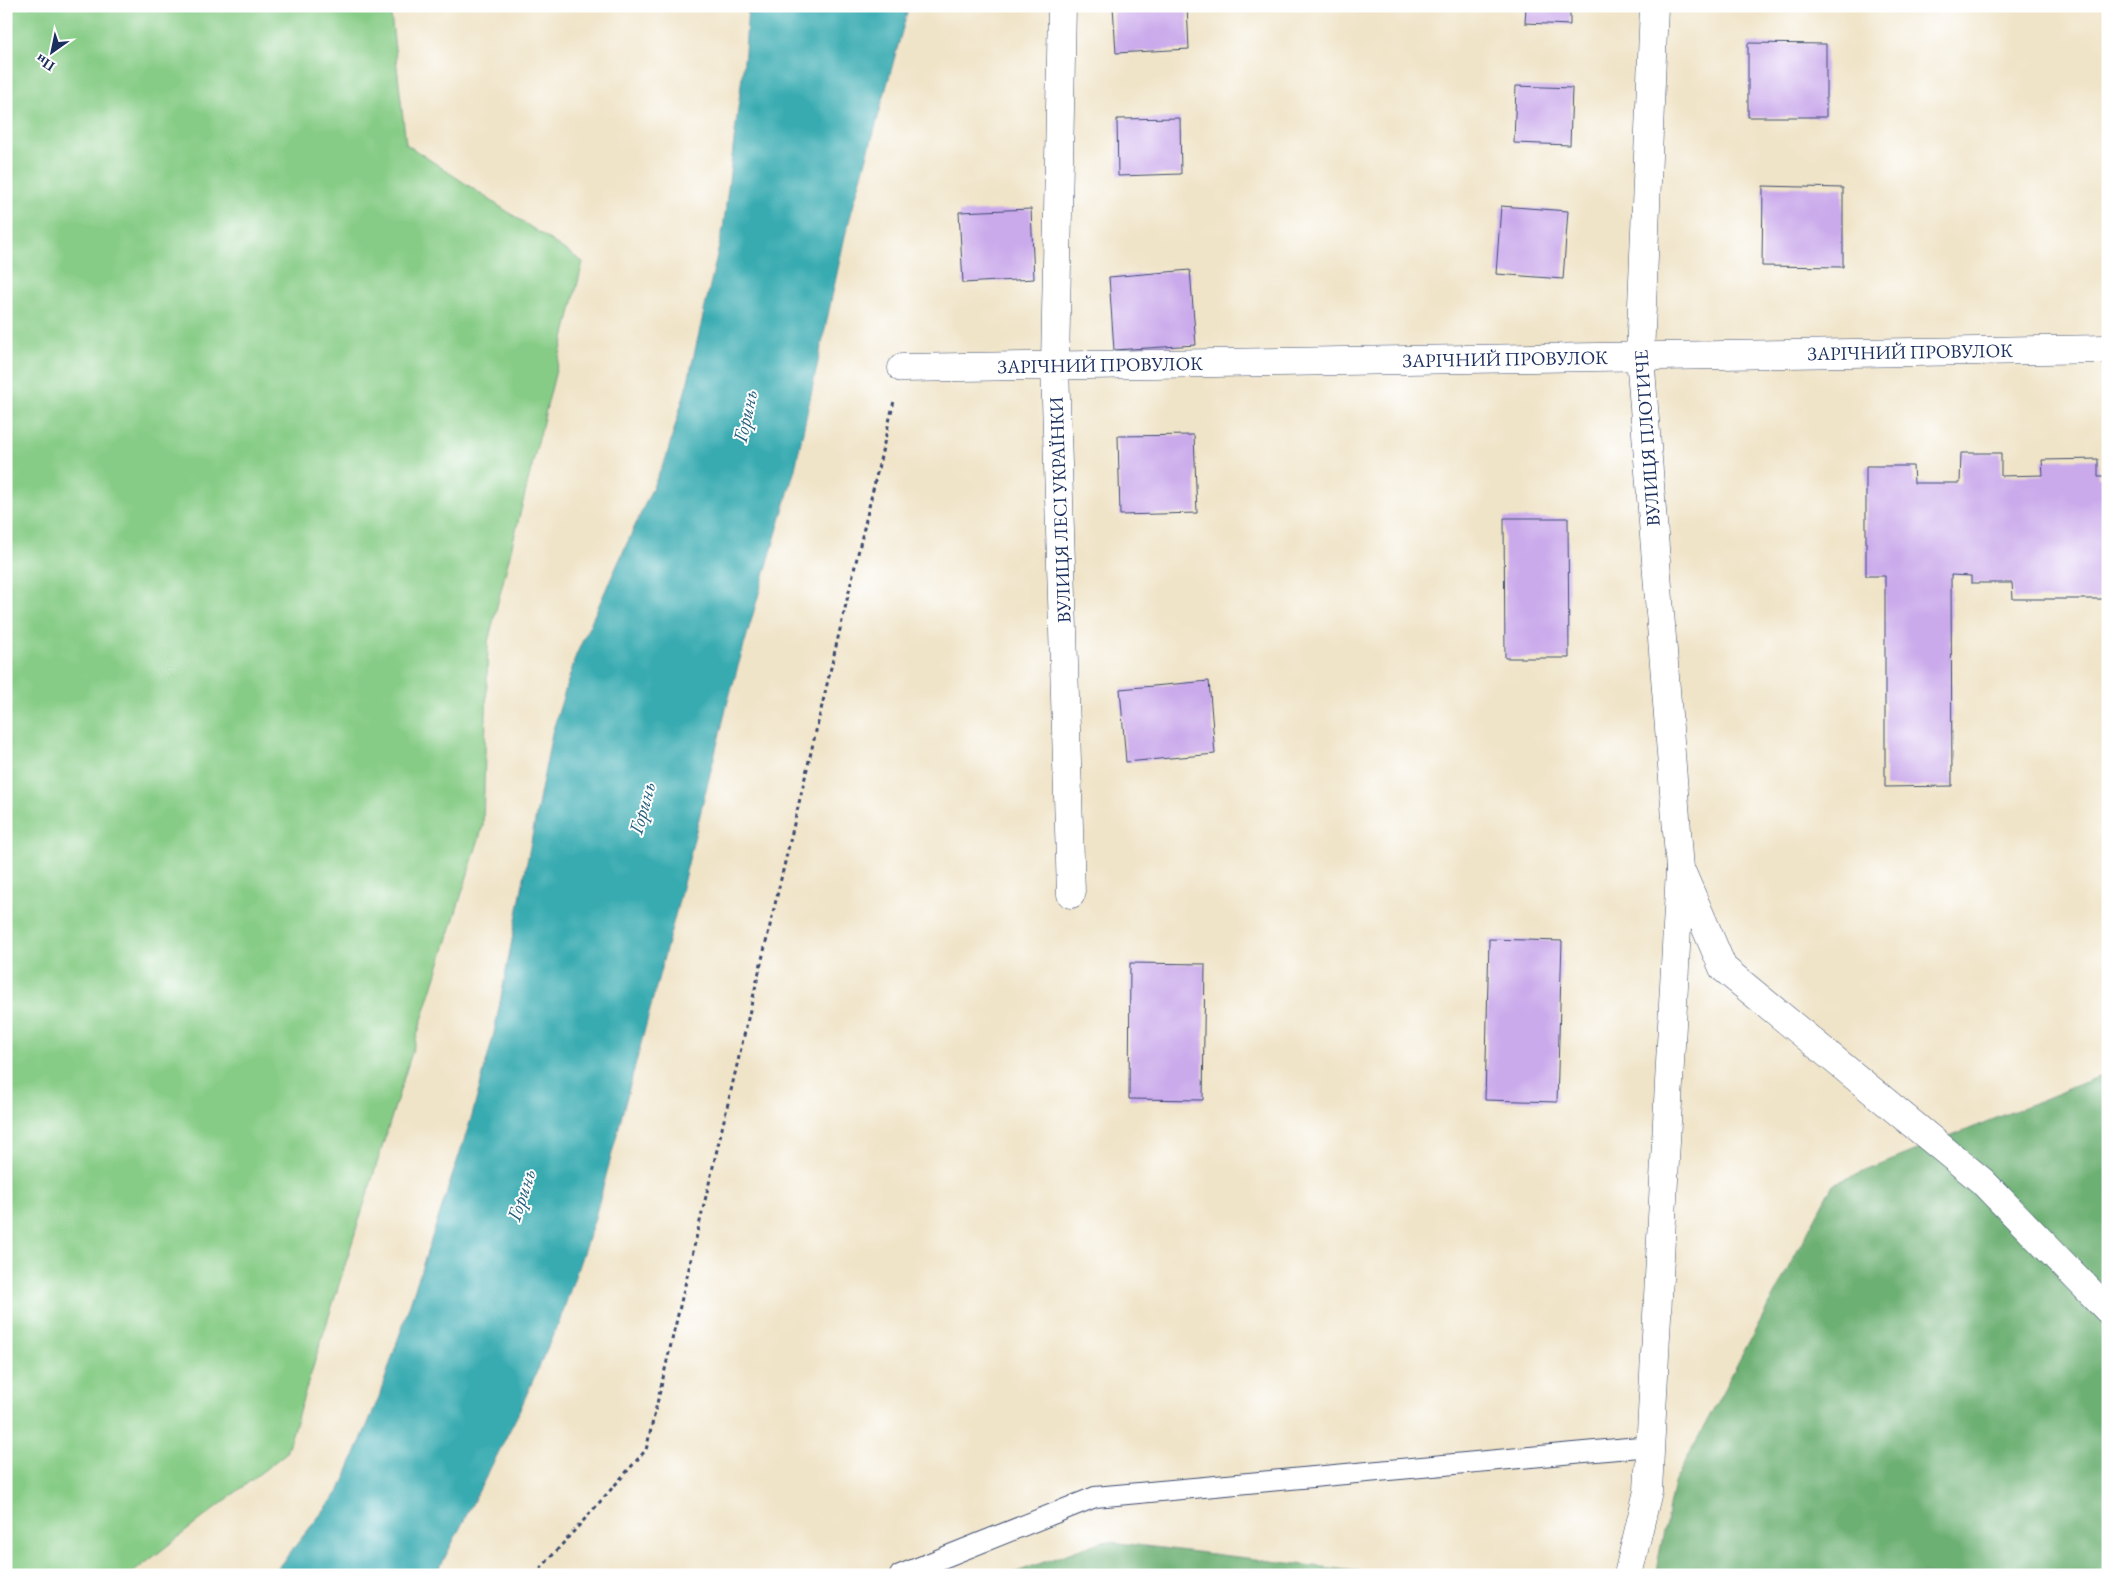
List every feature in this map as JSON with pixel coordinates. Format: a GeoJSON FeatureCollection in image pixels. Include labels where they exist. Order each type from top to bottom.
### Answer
{"type":"FeatureCollection","features":[{"type":"Feature","properties":{"kind":"street","name":"ВУЛИЦЯ ЛЕСІ УКРАЇНКИ"},"geometry":{"type":"LineString","coordinates":[[1062,6],[1055,366],[1071,894]]}},
{"type":"Feature","properties":{"kind":"street","name":"ВУЛИЦЯ ПЛОТИЧЕ"},"geometry":{"type":"LineString","coordinates":[[1654,6],[1640,356],[1680,869]]}},
{"type":"Feature","properties":{"kind":"street","name":"ЗАРІЧНИЙ ПРОВУЛОК"},"geometry":{"type":"LineString","coordinates":[[902,368],[2108,349]]}},
{"type":"Feature","properties":{"kind":"street"},"geometry":{"type":"LineString","coordinates":[[1680,869],[1723,968],[1982,1181],[2108,1310]]}},
{"type":"Feature","properties":{"kind":"street"},"geometry":{"type":"LineString","coordinates":[[1628,1575],[1648,1490],[1680,869]]}},
{"type":"Feature","properties":{"kind":"lane"},"geometry":{"type":"LineString","coordinates":[[900,1575],[1095,1497],[1650,1446]]}},
{"type":"Feature","properties":{"kind":"path"},"geometry":{"type":"LineString","coordinates":[[535,1575],[646,1450],[902,368]]}},
{"type":"Feature","properties":{"kind":"green space"},"geometry":{"type":"Polygon","coordinates":[[[6,6],[390,6],[406,144],[583,262],[488,642],[483,826],[286,1453],[130,1575],[6,1575],[6,6]]]}},
{"type":"Feature","properties":{"kind":"green space"},"geometry":{"type":"Polygon","coordinates":[[[2108,1073],[2108,1575],[1655,1575],[1674,1483],[1833,1184],[2108,1073]]]}},
{"type":"Feature","properties":{"kind":"green space"},"geometry":{"type":"Polygon","coordinates":[[[1103,1541],[1390,1575],[1008,1575],[1103,1541]]]}},
{"type":"Feature","properties":{"kind":"water","name":"Горинь"},"geometry":{"type":"Polygon","coordinates":[[[748,6],[909,6],[845,236],[795,469],[728,701],[677,908],[594,1221],[561,1317],[518,1414],[436,1575],[272,1575],[340,1490],[379,1397],[472,1116],[494,1033],[552,733],[576,655],[666,458],[688,381],[723,229],[745,52],[748,6]]]}},
{"type":"Feature","properties":{"kind":"building"},"geometry":{"type":"Polygon","coordinates":[[[1113,6],[1187,6],[1189,49],[1116,53],[1113,6]]]}},
{"type":"Feature","properties":{"kind":"building"},"geometry":{"type":"Polygon","coordinates":[[[1526,6],[1570,6],[1570,25],[1525,23],[1526,6]]]}},
{"type":"Feature","properties":{"kind":"building"},"geometry":{"type":"Polygon","coordinates":[[[1748,43],[1826,44],[1826,117],[1748,117],[1748,43]]]}},
{"type":"Feature","properties":{"kind":"building"},"geometry":{"type":"Polygon","coordinates":[[[1516,86],[1572,88],[1570,145],[1514,143],[1516,86]]]}},
{"type":"Feature","properties":{"kind":"building"},"geometry":{"type":"Polygon","coordinates":[[[1180,118],[1181,174],[1118,176],[1117,119],[1180,118]]]}},
{"type":"Feature","properties":{"kind":"building"},"geometry":{"type":"Polygon","coordinates":[[[1763,186],[1843,188],[1843,267],[1762,266],[1763,186]]]}},
{"type":"Feature","properties":{"kind":"building"},"geometry":{"type":"Polygon","coordinates":[[[1501,206],[1568,211],[1563,279],[1496,274],[1501,206]]]}},
{"type":"Feature","properties":{"kind":"building"},"geometry":{"type":"Polygon","coordinates":[[[1031,209],[1034,279],[963,283],[959,212],[1031,209]]]}},
{"type":"Feature","properties":{"kind":"building"},"geometry":{"type":"Polygon","coordinates":[[[1190,270],[1196,345],[1114,350],[1109,277],[1190,270]]]}},
{"type":"Feature","properties":{"kind":"building"},"geometry":{"type":"Polygon","coordinates":[[[1194,435],[1197,513],[1120,515],[1118,436],[1194,435]]]}},
{"type":"Feature","properties":{"kind":"building"},"geometry":{"type":"Polygon","coordinates":[[[1961,453],[2001,453],[2001,476],[2043,475],[2042,460],[2098,459],[2098,477],[2108,477],[2108,599],[2013,599],[2012,583],[1971,583],[1971,576],[1951,575],[1952,786],[1885,787],[1885,576],[1866,576],[1866,466],[1913,466],[1914,483],[1960,483],[1961,453]]]}},
{"type":"Feature","properties":{"kind":"building"},"geometry":{"type":"Polygon","coordinates":[[[1504,518],[1568,518],[1569,658],[1505,658],[1504,518]]]}},
{"type":"Feature","properties":{"kind":"building"},"geometry":{"type":"Polygon","coordinates":[[[1209,681],[1215,754],[1126,762],[1120,689],[1209,681]]]}},
{"type":"Feature","properties":{"kind":"building"},"geometry":{"type":"Polygon","coordinates":[[[1489,939],[1562,941],[1557,1102],[1485,1100],[1489,939]]]}},
{"type":"Feature","properties":{"kind":"building"},"geometry":{"type":"Polygon","coordinates":[[[1130,963],[1205,964],[1203,1100],[1129,1099],[1130,963]]]}}]}
